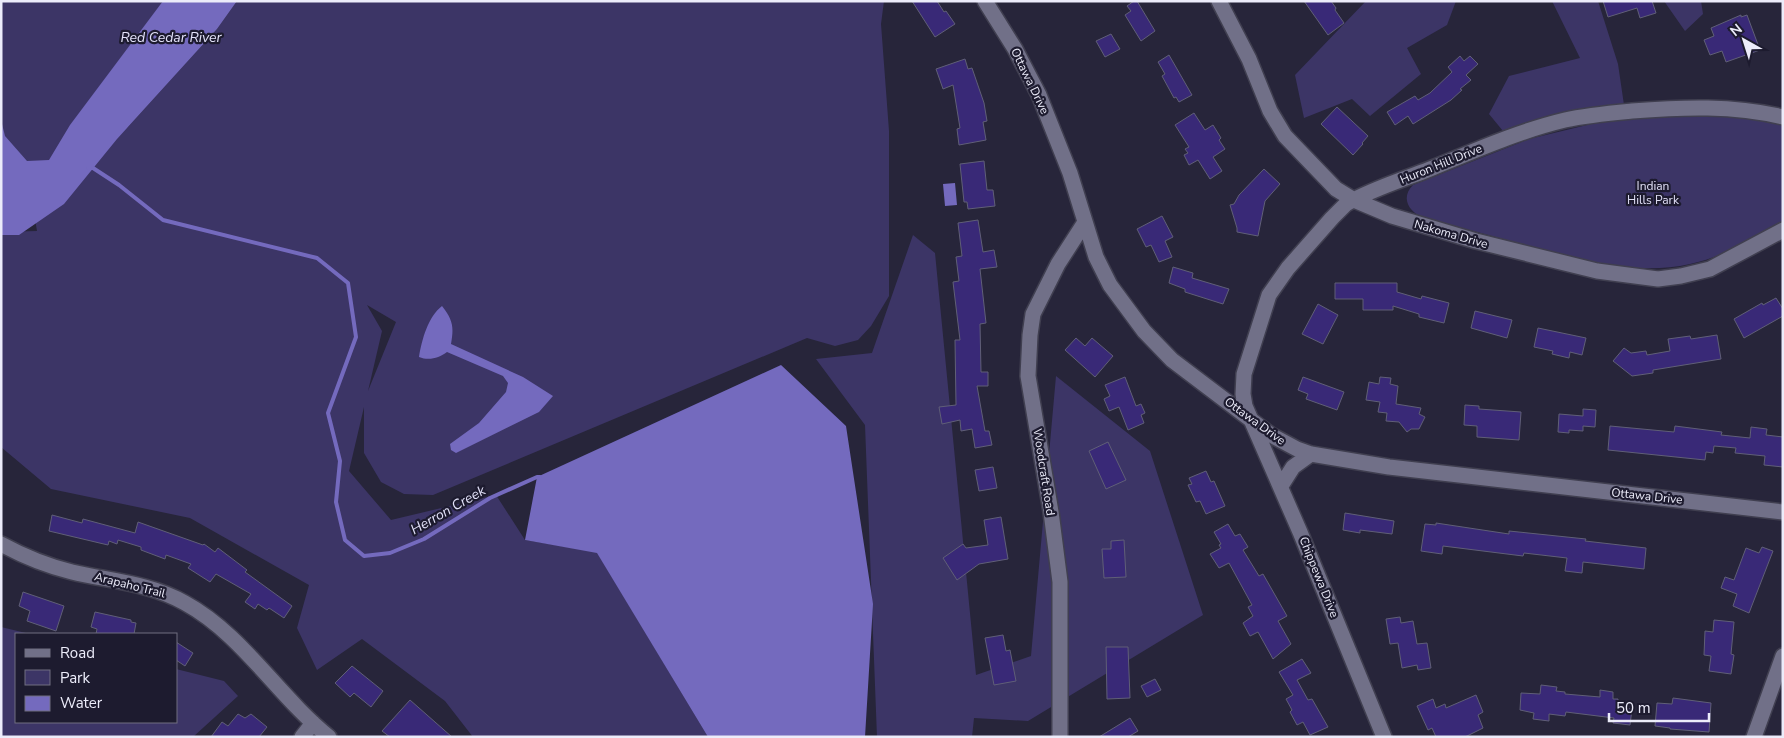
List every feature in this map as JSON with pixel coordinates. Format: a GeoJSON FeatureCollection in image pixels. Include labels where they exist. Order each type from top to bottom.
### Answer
{"type":"FeatureCollection","features":[{"type":"Feature","properties":{"kind":"street","name":"Ottawa Drive"},"geometry":{"type":"LineString","coordinates":[[985,1],[1015,49],[1039,94],[1070,173],[1096,258],[1110,285],[1144,331],[1172,360],[1282,442],[1312,454],[1389,467],[1783,512]]}},
{"type":"Feature","properties":{"kind":"street","name":"Nakoma Drive"},"geometry":{"type":"LineString","coordinates":[[1218,1],[1250,59],[1270,111],[1285,136],[1336,189],[1354,200],[1392,216],[1476,241],[1597,271],[1658,279],[1710,269],[1783,230]]}},
{"type":"Feature","properties":{"kind":"street","name":"Huron Hill Drive"},"geometry":{"type":"LineString","coordinates":[[1250,418],[1243,394],[1244,374],[1269,296],[1280,277],[1332,218],[1354,200],[1522,133],[1584,116],[1704,107],[1738,109],[1783,117]]}},
{"type":"Feature","properties":{"kind":"street","name":"Woodcraft Road"},"geometry":{"type":"LineString","coordinates":[[1060,737],[1060,582],[1051,512],[1028,376],[1028,354],[1033,314],[1058,264],[1085,222]]}},
{"type":"Feature","properties":{"kind":"street","name":"Chippewa Drive"},"geometry":{"type":"LineString","coordinates":[[1250,418],[1281,486],[1384,737]]}},
{"type":"Feature","properties":{"kind":"street"},"geometry":{"type":"LineString","coordinates":[[1281,486],[1293,467],[1312,454]]}},
{"type":"Feature","properties":{"kind":"street","name":"Arapaho Trail"},"geometry":{"type":"LineString","coordinates":[[1,544],[49,565],[72,572],[141,586],[170,595],[184,602],[208,617],[230,636],[270,680],[329,737]]}},
{"type":"Feature","properties":{"kind":"street"},"geometry":{"type":"LineString","coordinates":[[1754,737],[1783,656]]}},
{"type":"Feature","properties":{"kind":"street"},"geometry":{"type":"LineString","coordinates":[[302,737],[314,723]]}},
{"type":"Feature","properties":{"kind":"green space"},"geometry":{"type":"Polygon","coordinates":[[[1,1],[183,1],[127,128],[217,29],[237,1],[884,1],[881,24],[889,131],[889,296],[871,326],[858,340],[835,346],[807,338],[433,495],[404,494],[381,482],[364,453],[364,407],[349,471],[391,520],[496,495],[525,540],[597,552],[708,737],[473,737],[445,701],[362,639],[317,670],[297,628],[309,585],[190,518],[51,489],[1,447],[1,232],[37,231],[27,171],[1,174],[1,1]],[[367,305],[382,331],[368,391],[396,322],[367,305]]]}},
{"type":"Feature","properties":{"kind":"green space"},"geometry":{"type":"Polygon","coordinates":[[[1366,1],[1456,1],[1447,25],[1407,48],[1421,74],[1370,116],[1352,99],[1304,118],[1295,75],[1366,1]]]}},
{"type":"Feature","properties":{"kind":"green space"},"geometry":{"type":"Polygon","coordinates":[[[1552,1],[1598,1],[1618,64],[1624,105],[1503,131],[1489,114],[1509,76],[1580,58],[1552,1]]]}},
{"type":"Feature","properties":{"kind":"green space"},"geometry":{"type":"Polygon","coordinates":[[[1664,1],[1701,1],[1703,14],[1685,31],[1664,1]]]}},
{"type":"Feature","properties":{"kind":"green space","name":"Indian Hills Park"},"geometry":{"type":"Polygon","coordinates":[[[1686,116],[1747,118],[1783,125],[1783,221],[1738,246],[1703,261],[1670,267],[1649,268],[1608,265],[1587,261],[1424,218],[1414,212],[1408,204],[1407,195],[1413,185],[1529,139],[1612,119],[1686,116]]]}},
{"type":"Feature","properties":{"kind":"green space"},"geometry":{"type":"Polygon","coordinates":[[[913,235],[935,253],[976,675],[1031,656],[1056,376],[1150,451],[1203,615],[1028,721],[974,718],[972,737],[877,737],[865,425],[816,359],[872,353],[913,235]]]}},
{"type":"Feature","properties":{"kind":"green space"},"geometry":{"type":"Polygon","coordinates":[[[1,627],[26,633],[15,633],[15,723],[178,723],[178,670],[224,681],[238,696],[193,737],[1,737],[1,627]]]}},
{"type":"Feature","properties":{"kind":"water","name":"Red Cedar River"},"geometry":{"type":"Polygon","coordinates":[[[163,1],[237,1],[217,29],[117,139],[64,204],[19,235],[1,235],[1,120],[5,136],[27,161],[49,160],[70,125],[163,1]]]}},
{"type":"Feature","properties":{"kind":"water"},"geometry":{"type":"Polygon","coordinates":[[[955,183],[957,205],[945,206],[943,184],[955,183]]]}},
{"type":"Feature","properties":{"kind":"water"},"geometry":{"type":"Polygon","coordinates":[[[442,306],[452,324],[451,344],[523,377],[553,396],[539,412],[456,453],[451,450],[450,444],[479,423],[506,392],[508,383],[503,376],[447,352],[434,358],[426,359],[419,357],[429,322],[442,306]]]}},
{"type":"Feature","properties":{"kind":"water"},"geometry":{"type":"Polygon","coordinates":[[[781,365],[846,426],[873,604],[865,737],[708,737],[597,553],[525,540],[537,477],[781,365]]]}},
{"type":"Feature","properties":{"kind":"building"},"geometry":{"type":"Polygon","coordinates":[[[912,1],[937,1],[955,24],[935,37],[912,1]]]}},
{"type":"Feature","properties":{"kind":"building"},"geometry":{"type":"Polygon","coordinates":[[[1137,1],[1155,31],[1141,41],[1125,15],[1131,11],[1127,6],[1137,1]]]}},
{"type":"Feature","properties":{"kind":"building"},"geometry":{"type":"Polygon","coordinates":[[[1304,1],[1331,1],[1344,23],[1328,35],[1304,1]]]}},
{"type":"Feature","properties":{"kind":"building"},"geometry":{"type":"Polygon","coordinates":[[[1603,1],[1652,1],[1656,13],[1640,18],[1637,8],[1608,17],[1603,1]]]}},
{"type":"Feature","properties":{"kind":"building"},"geometry":{"type":"Polygon","coordinates":[[[1741,15],[1741,17],[1747,15],[1760,50],[1726,62],[1722,51],[1710,55],[1704,40],[1714,36],[1711,28],[1741,15]]]}},
{"type":"Feature","properties":{"kind":"building"},"geometry":{"type":"Polygon","coordinates":[[[1111,34],[1120,49],[1105,57],[1096,41],[1111,34]]]}},
{"type":"Feature","properties":{"kind":"building"},"geometry":{"type":"Polygon","coordinates":[[[1169,55],[1192,95],[1179,102],[1176,97],[1174,98],[1162,76],[1165,74],[1158,62],[1169,55]]]}},
{"type":"Feature","properties":{"kind":"building"},"geometry":{"type":"Polygon","coordinates":[[[1460,56],[1464,61],[1470,56],[1478,64],[1466,75],[1471,80],[1460,89],[1462,90],[1451,100],[1413,124],[1408,116],[1395,125],[1387,112],[1415,96],[1418,100],[1430,93],[1452,72],[1448,67],[1460,56]]]}},
{"type":"Feature","properties":{"kind":"building"},"geometry":{"type":"Polygon","coordinates":[[[965,59],[968,69],[972,68],[984,103],[987,121],[983,122],[986,140],[959,145],[957,129],[960,128],[953,85],[943,89],[936,69],[965,59]]]}},
{"type":"Feature","properties":{"kind":"building"},"geometry":{"type":"Polygon","coordinates":[[[1337,107],[1368,136],[1353,155],[1321,124],[1337,107]]]}},
{"type":"Feature","properties":{"kind":"building"},"geometry":{"type":"Polygon","coordinates":[[[1194,113],[1205,130],[1213,125],[1225,149],[1213,157],[1222,171],[1210,179],[1198,160],[1189,165],[1184,155],[1188,153],[1185,149],[1189,147],[1175,125],[1194,113]]]}},
{"type":"Feature","properties":{"kind":"building"},"geometry":{"type":"Polygon","coordinates":[[[984,161],[987,190],[993,190],[995,206],[968,209],[967,202],[964,202],[960,164],[984,161]]]}},
{"type":"Feature","properties":{"kind":"building"},"geometry":{"type":"Polygon","coordinates":[[[1264,169],[1280,184],[1265,201],[1258,236],[1237,232],[1230,205],[1234,204],[1239,195],[1264,169]]]}},
{"type":"Feature","properties":{"kind":"building"},"geometry":{"type":"Polygon","coordinates":[[[1162,216],[1173,237],[1165,241],[1172,257],[1159,262],[1151,245],[1146,247],[1137,229],[1162,216]]]}},
{"type":"Feature","properties":{"kind":"building"},"geometry":{"type":"Polygon","coordinates":[[[978,220],[983,252],[994,250],[997,267],[980,269],[986,323],[980,324],[981,372],[988,372],[988,386],[977,386],[985,431],[989,431],[992,445],[975,448],[972,429],[961,431],[960,420],[942,424],[939,407],[956,405],[955,340],[960,340],[953,282],[959,281],[956,257],[962,256],[958,223],[978,220]]]}},
{"type":"Feature","properties":{"kind":"building"},"geometry":{"type":"Polygon","coordinates":[[[1173,267],[1193,273],[1192,278],[1229,289],[1223,304],[1185,292],[1185,289],[1169,283],[1173,267]]]}},
{"type":"Feature","properties":{"kind":"building"},"geometry":{"type":"Polygon","coordinates":[[[1335,283],[1397,283],[1397,292],[1421,299],[1422,296],[1449,303],[1444,323],[1419,317],[1419,314],[1393,306],[1393,310],[1363,310],[1363,299],[1335,299],[1335,283]]]}},
{"type":"Feature","properties":{"kind":"building"},"geometry":{"type":"Polygon","coordinates":[[[1776,298],[1783,309],[1783,316],[1744,338],[1734,319],[1762,303],[1763,305],[1776,298]]]}},
{"type":"Feature","properties":{"kind":"building"},"geometry":{"type":"Polygon","coordinates":[[[1318,304],[1338,315],[1323,344],[1302,334],[1318,304]]]}},
{"type":"Feature","properties":{"kind":"building"},"geometry":{"type":"Polygon","coordinates":[[[1475,311],[1512,320],[1507,338],[1471,328],[1475,311]]]}},
{"type":"Feature","properties":{"kind":"building"},"geometry":{"type":"Polygon","coordinates":[[[1538,328],[1586,338],[1582,355],[1570,352],[1569,358],[1552,354],[1553,351],[1534,347],[1538,328]]]}},
{"type":"Feature","properties":{"kind":"building"},"geometry":{"type":"Polygon","coordinates":[[[1717,335],[1721,359],[1653,370],[1653,373],[1632,376],[1613,361],[1624,348],[1631,353],[1646,351],[1647,355],[1670,351],[1668,339],[1690,336],[1691,339],[1717,335]]]}},
{"type":"Feature","properties":{"kind":"building"},"geometry":{"type":"Polygon","coordinates":[[[1076,338],[1085,346],[1092,338],[1113,356],[1095,377],[1065,350],[1076,338]]]}},
{"type":"Feature","properties":{"kind":"building"},"geometry":{"type":"Polygon","coordinates":[[[1125,377],[1136,406],[1141,404],[1145,413],[1141,415],[1144,423],[1128,430],[1119,407],[1109,411],[1104,399],[1110,396],[1105,385],[1125,377]]]}},
{"type":"Feature","properties":{"kind":"building"},"geometry":{"type":"Polygon","coordinates":[[[1303,377],[1344,392],[1337,410],[1306,399],[1308,394],[1298,390],[1303,377]]]}},
{"type":"Feature","properties":{"kind":"building"},"geometry":{"type":"Polygon","coordinates":[[[1380,377],[1391,378],[1390,384],[1398,386],[1396,404],[1421,408],[1419,414],[1425,417],[1419,429],[1411,429],[1407,432],[1399,422],[1386,421],[1387,413],[1378,412],[1380,402],[1366,400],[1369,382],[1379,384],[1380,377]]]}},
{"type":"Feature","properties":{"kind":"building"},"geometry":{"type":"Polygon","coordinates":[[[1465,405],[1479,406],[1479,409],[1521,412],[1519,440],[1477,437],[1477,426],[1464,425],[1465,405]]]}},
{"type":"Feature","properties":{"kind":"building"},"geometry":{"type":"Polygon","coordinates":[[[1583,409],[1596,410],[1595,427],[1583,426],[1583,431],[1569,430],[1569,433],[1558,432],[1559,414],[1583,416],[1583,409]]]}},
{"type":"Feature","properties":{"kind":"building"},"geometry":{"type":"Polygon","coordinates":[[[1610,426],[1674,432],[1675,426],[1722,432],[1721,435],[1750,438],[1751,427],[1767,429],[1766,435],[1783,437],[1783,467],[1764,465],[1765,456],[1735,453],[1736,448],[1714,446],[1713,453],[1706,452],[1705,460],[1608,450],[1610,426]]]}},
{"type":"Feature","properties":{"kind":"building"},"geometry":{"type":"Polygon","coordinates":[[[1108,442],[1126,480],[1106,489],[1089,451],[1108,442]]]}},
{"type":"Feature","properties":{"kind":"building"},"geometry":{"type":"Polygon","coordinates":[[[993,467],[997,488],[979,491],[975,470],[993,467]]]}},
{"type":"Feature","properties":{"kind":"building"},"geometry":{"type":"Polygon","coordinates":[[[1206,471],[1211,482],[1214,481],[1225,506],[1206,514],[1200,501],[1196,502],[1188,485],[1192,484],[1189,478],[1206,471]]]}},
{"type":"Feature","properties":{"kind":"building"},"geometry":{"type":"Polygon","coordinates":[[[1345,513],[1394,521],[1392,534],[1360,530],[1360,533],[1343,530],[1345,513]]]}},
{"type":"Feature","properties":{"kind":"building"},"geometry":{"type":"Polygon","coordinates":[[[52,515],[82,523],[83,519],[135,533],[138,522],[204,544],[215,552],[218,548],[247,570],[245,572],[292,606],[284,618],[269,608],[267,610],[258,604],[255,609],[245,602],[251,594],[216,574],[210,582],[188,568],[191,564],[166,555],[165,559],[141,550],[141,547],[118,540],[117,544],[109,541],[108,545],[49,531],[52,515]]]}},
{"type":"Feature","properties":{"kind":"building"},"geometry":{"type":"Polygon","coordinates":[[[1001,517],[1008,559],[979,564],[957,580],[943,558],[963,544],[966,548],[988,545],[984,520],[1001,517]]]}},
{"type":"Feature","properties":{"kind":"building"},"geometry":{"type":"Polygon","coordinates":[[[1436,523],[1509,534],[1509,531],[1586,539],[1585,541],[1646,548],[1644,569],[1583,562],[1582,573],[1565,571],[1567,558],[1524,553],[1523,556],[1443,546],[1442,554],[1421,551],[1425,524],[1436,525],[1436,523]]]}},
{"type":"Feature","properties":{"kind":"building"},"geometry":{"type":"Polygon","coordinates":[[[1228,524],[1235,536],[1240,534],[1248,547],[1243,550],[1259,576],[1263,574],[1287,616],[1278,621],[1291,644],[1273,659],[1258,632],[1250,636],[1243,623],[1253,616],[1248,607],[1252,605],[1229,563],[1219,568],[1210,554],[1221,548],[1219,545],[1221,544],[1214,532],[1228,524]]]}},
{"type":"Feature","properties":{"kind":"building"},"geometry":{"type":"Polygon","coordinates":[[[1124,540],[1126,577],[1104,578],[1102,549],[1111,549],[1111,541],[1124,540]]]}},
{"type":"Feature","properties":{"kind":"building"},"geometry":{"type":"Polygon","coordinates":[[[1762,547],[1773,551],[1749,613],[1733,606],[1737,594],[1721,588],[1725,577],[1734,580],[1746,548],[1759,553],[1762,547]]]}},
{"type":"Feature","properties":{"kind":"building"},"geometry":{"type":"Polygon","coordinates":[[[23,592],[64,606],[56,631],[27,621],[30,611],[19,606],[23,592]]]}},
{"type":"Feature","properties":{"kind":"building"},"geometry":{"type":"Polygon","coordinates":[[[95,612],[131,620],[131,622],[136,623],[134,633],[96,633],[97,629],[91,627],[95,612]]]}},
{"type":"Feature","properties":{"kind":"building"},"geometry":{"type":"Polygon","coordinates":[[[1400,617],[1401,623],[1413,621],[1417,644],[1427,643],[1431,668],[1418,670],[1417,665],[1402,668],[1398,643],[1390,644],[1386,619],[1400,617]]]}},
{"type":"Feature","properties":{"kind":"building"},"geometry":{"type":"Polygon","coordinates":[[[1714,620],[1734,622],[1731,654],[1734,655],[1731,674],[1709,671],[1711,656],[1704,655],[1705,631],[1713,632],[1714,620]]]}},
{"type":"Feature","properties":{"kind":"building"},"geometry":{"type":"Polygon","coordinates":[[[1003,635],[1006,651],[1010,650],[1016,681],[994,685],[985,638],[1003,635]]]}},
{"type":"Feature","properties":{"kind":"building"},"geometry":{"type":"Polygon","coordinates":[[[178,643],[193,653],[185,666],[178,661],[178,643]]]}},
{"type":"Feature","properties":{"kind":"building"},"geometry":{"type":"Polygon","coordinates":[[[1106,647],[1128,647],[1130,698],[1107,699],[1106,647]]]}},
{"type":"Feature","properties":{"kind":"building"},"geometry":{"type":"Polygon","coordinates":[[[1302,659],[1311,673],[1297,680],[1308,700],[1312,699],[1328,727],[1310,735],[1303,722],[1297,725],[1290,712],[1292,710],[1286,699],[1293,695],[1279,672],[1302,659]]]}},
{"type":"Feature","properties":{"kind":"building"},"geometry":{"type":"Polygon","coordinates":[[[352,666],[383,691],[371,707],[354,693],[350,697],[335,683],[352,666]]]}},
{"type":"Feature","properties":{"kind":"building"},"geometry":{"type":"Polygon","coordinates":[[[1155,679],[1161,690],[1147,697],[1141,686],[1155,679]]]}},
{"type":"Feature","properties":{"kind":"building"},"geometry":{"type":"Polygon","coordinates":[[[1541,685],[1557,687],[1556,691],[1565,692],[1565,694],[1600,697],[1600,690],[1613,692],[1613,699],[1618,699],[1618,707],[1632,709],[1630,725],[1613,723],[1614,718],[1566,712],[1565,716],[1549,714],[1549,721],[1533,719],[1534,713],[1520,710],[1521,693],[1540,694],[1541,685]]]}},
{"type":"Feature","properties":{"kind":"building"},"geometry":{"type":"Polygon","coordinates":[[[1476,695],[1483,712],[1478,715],[1483,728],[1465,737],[1436,737],[1432,728],[1428,730],[1417,706],[1433,699],[1436,708],[1445,704],[1446,708],[1476,695]]]}},
{"type":"Feature","properties":{"kind":"building"},"geometry":{"type":"Polygon","coordinates":[[[1673,698],[1711,703],[1709,732],[1655,726],[1657,703],[1672,704],[1673,698]]]}},
{"type":"Feature","properties":{"kind":"building"},"geometry":{"type":"Polygon","coordinates":[[[410,700],[452,737],[390,737],[382,731],[410,700]]]}},
{"type":"Feature","properties":{"kind":"building"},"geometry":{"type":"Polygon","coordinates":[[[238,714],[245,718],[251,714],[267,727],[259,737],[211,737],[222,722],[228,726],[238,714]]]}},
{"type":"Feature","properties":{"kind":"building"},"geometry":{"type":"Polygon","coordinates":[[[1130,718],[1138,731],[1128,737],[1099,737],[1130,718]]]}},
{"type":"Feature","properties":{"kind":"waterway","name":"Herron Creek"},"geometry":{"type":"LineString","coordinates":[[88,168],[93,168],[119,185],[163,220],[317,258],[348,283],[356,337],[328,413],[340,461],[336,502],[345,540],[364,556],[390,553],[424,539],[490,498],[540,477]]}}]}
